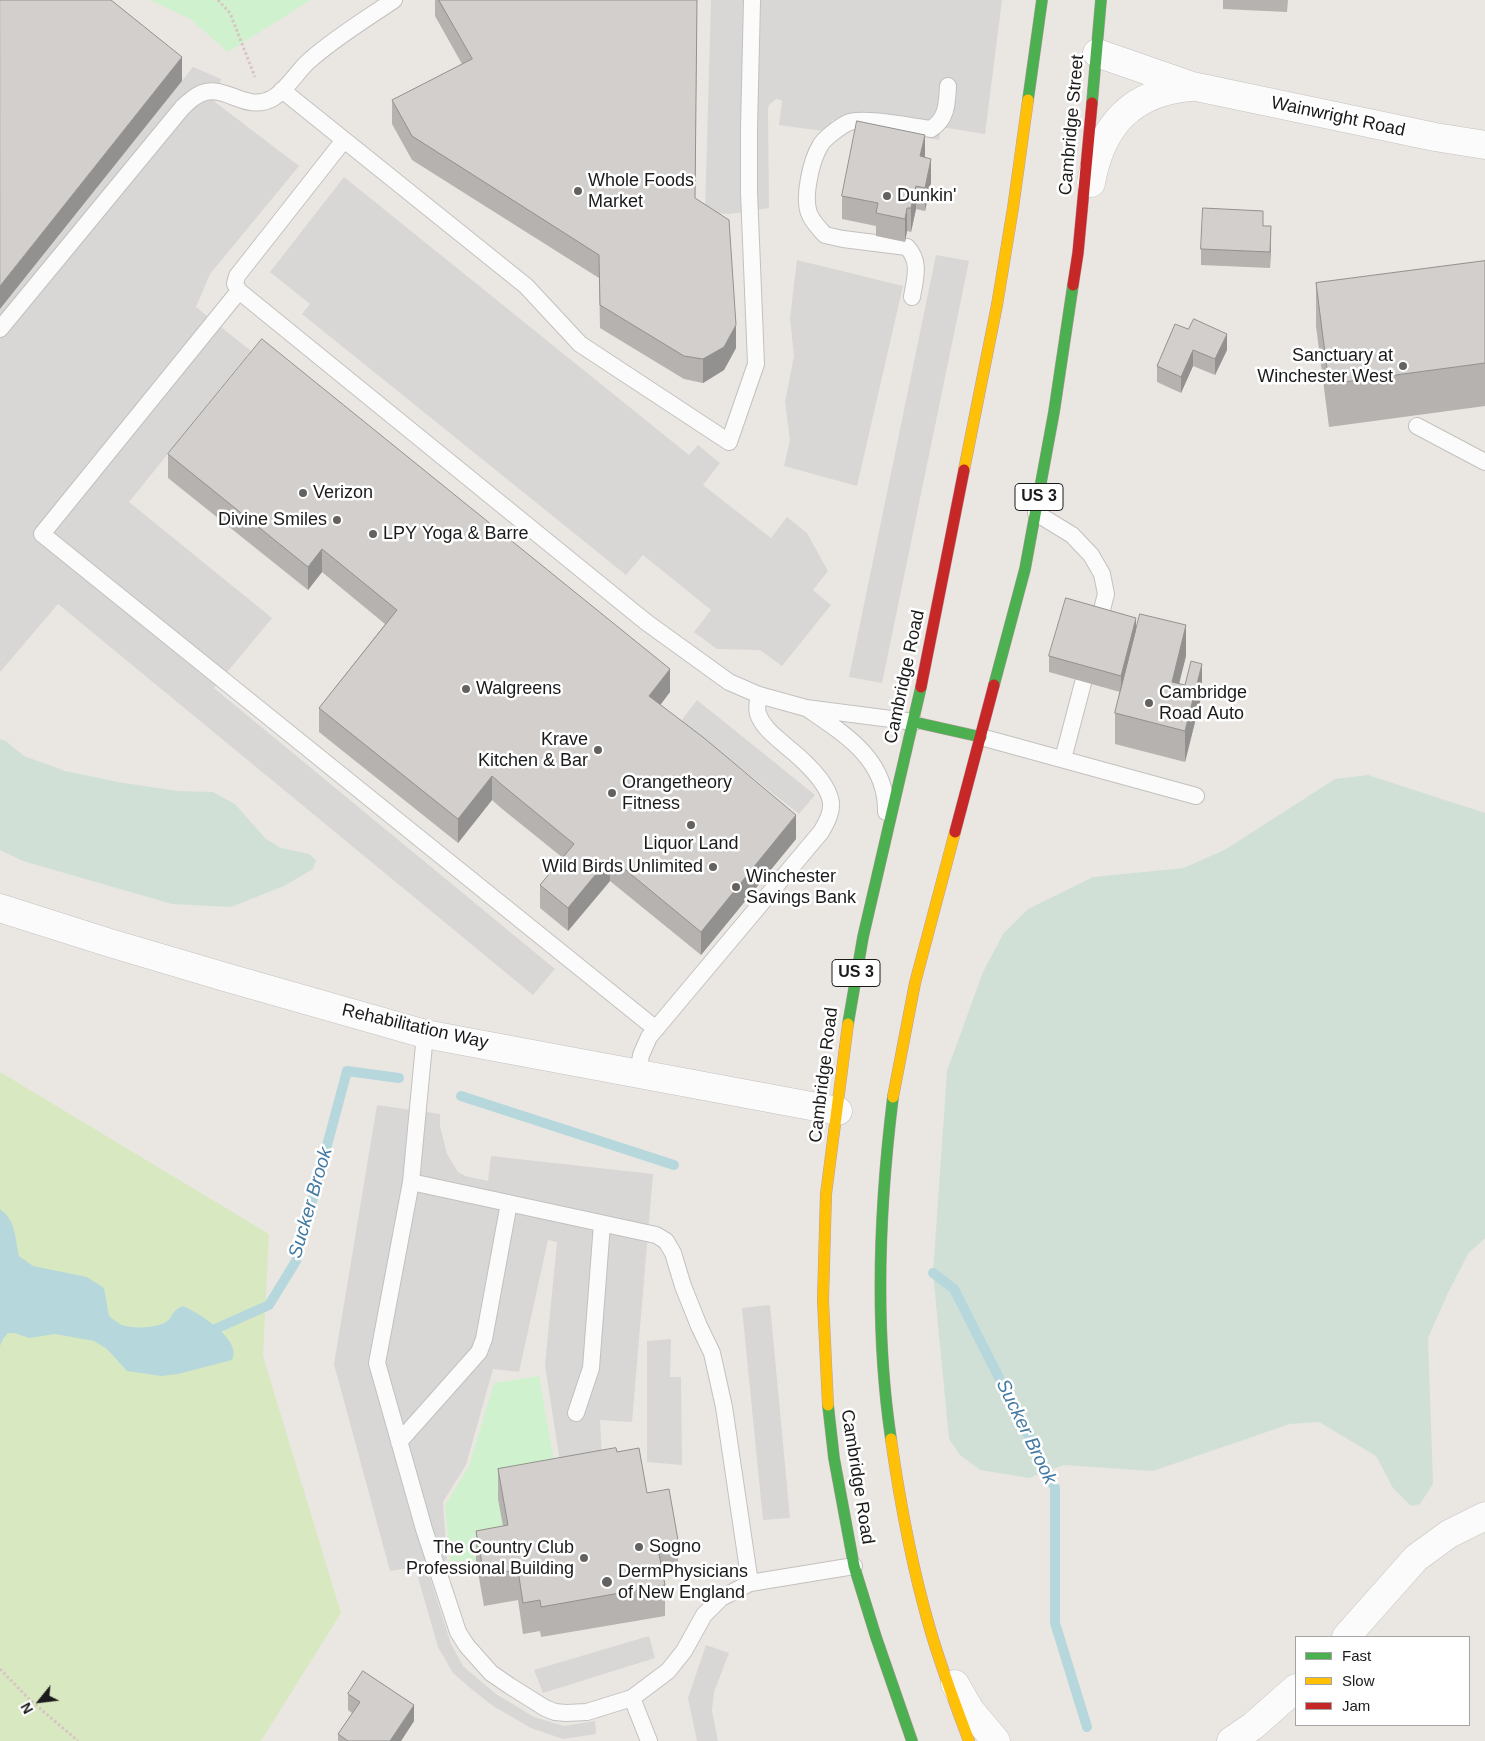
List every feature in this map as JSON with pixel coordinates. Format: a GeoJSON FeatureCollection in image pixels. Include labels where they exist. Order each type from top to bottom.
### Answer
{"type":"FeatureCollection","features":[{"type":"Feature","properties":{"kind":"highway","name":"Cambridge Road"},"geometry":{"type":"LineString","coordinates":[[912,1741],[854,1566],[834,1458],[826,1389],[824,1291],[826,1194],[848,1026],[863,937],[914,722],[968,456],[1013,208],[1042,0]]}},
{"type":"Feature","properties":{"kind":"highway","name":"Cambridge Street"},"geometry":{"type":"LineString","coordinates":[[1078,253],[1101,0]]}},
{"type":"Feature","properties":{"kind":"highway","name":"US 3"},"geometry":{"type":"LineString","coordinates":[[969,1741],[943,1674],[929,1628],[907,1537],[893,1451],[882,1340],[879,1280],[880,1224],[887,1141],[902,1043],[922,950],[1025,569],[1054,412],[1078,253]]}},
{"type":"Feature","properties":{"kind":"highway"},"geometry":{"type":"LineString","coordinates":[[914,722],[981,737]]}},
{"type":"Feature","properties":{"kind":"street","name":"Wainwright Road"},"geometry":{"type":"LineString","coordinates":[[1096,53],[1192,86],[1485,146]]}},
{"type":"Feature","properties":{"kind":"street","name":"Wainwright Road"},"geometry":{"type":"LineString","coordinates":[[1078,253],[1095,161],[1110,129],[1122,115],[1138,102],[1170,88],[1192,86]]}},
{"type":"Feature","properties":{"kind":"street","name":"Rehabilitation Way"},"geometry":{"type":"LineString","coordinates":[[0,908],[206,972],[425,1034],[838,1111]]}},
{"type":"Feature","properties":{"kind":"street"},"geometry":{"type":"LineString","coordinates":[[1347,1636],[1416,1558],[1449,1534],[1485,1516]]}},
{"type":"Feature","properties":{"kind":"street"},"geometry":{"type":"LineString","coordinates":[[929,1628],[949,1672],[970,1710],[996,1741]]}},
{"type":"Feature","properties":{"kind":"street"},"geometry":{"type":"LineString","coordinates":[[1231,1741],[1253,1726],[1295,1689]]}},
{"type":"Feature","properties":{"kind":"lane"},"geometry":{"type":"LineString","coordinates":[[0,329],[182,108],[193,98],[202,93],[217,90],[238,100],[255,103],[272,98],[282,90],[308,61],[394,0]]}},
{"type":"Feature","properties":{"kind":"lane"},"geometry":{"type":"LineString","coordinates":[[282,90],[526,286],[580,344],[729,442],[756,364],[749,192],[752,0]]}},
{"type":"Feature","properties":{"kind":"lane"},"geometry":{"type":"LineString","coordinates":[[912,296],[916,262],[913,253],[907,247],[826,235],[809,214],[807,198],[813,165],[820,145],[834,132],[850,122],[863,120],[930,130],[938,125],[946,112],[948,86]]}},
{"type":"Feature","properties":{"kind":"lane"},"geometry":{"type":"LineString","coordinates":[[344,140],[237,276],[235,284],[239,291],[646,622],[730,682],[759,695],[806,708],[914,722]]}},
{"type":"Feature","properties":{"kind":"lane"},"geometry":{"type":"LineString","coordinates":[[239,291],[42,534],[656,1029]]}},
{"type":"Feature","properties":{"kind":"lane"},"geometry":{"type":"LineString","coordinates":[[1417,426],[1485,462]]}},
{"type":"Feature","properties":{"kind":"lane"},"geometry":{"type":"LineString","coordinates":[[1036,513],[1072,535],[1091,555],[1102,574],[1106,594],[1063,759]]}},
{"type":"Feature","properties":{"kind":"lane"},"geometry":{"type":"LineString","coordinates":[[638,1073],[643,1048],[656,1029],[821,832],[828,819],[831,802],[825,787],[801,759],[772,734],[761,720],[757,707],[759,695]]}},
{"type":"Feature","properties":{"kind":"lane"},"geometry":{"type":"LineString","coordinates":[[806,708],[842,733],[864,753],[879,774],[886,797],[885,846]]}},
{"type":"Feature","properties":{"kind":"lane"},"geometry":{"type":"LineString","coordinates":[[981,737],[1196,796]]}},
{"type":"Feature","properties":{"kind":"lane"},"geometry":{"type":"LineString","coordinates":[[425,1034],[410,1182],[377,1363],[424,1529],[458,1632],[475,1656],[491,1673],[545,1708],[555,1712],[587,1712],[632,1698],[668,1671],[684,1651],[704,1615],[721,1598],[750,1583],[854,1566]]}},
{"type":"Feature","properties":{"kind":"lane"},"geometry":{"type":"LineString","coordinates":[[410,1182],[656,1235],[666,1241],[698,1326],[712,1353],[724,1407],[750,1583]]}},
{"type":"Feature","properties":{"kind":"lane"},"geometry":{"type":"LineString","coordinates":[[399,1442],[479,1352],[484,1339],[509,1203]]}},
{"type":"Feature","properties":{"kind":"lane"},"geometry":{"type":"LineString","coordinates":[[576,1413],[591,1368],[602,1224]]}},
{"type":"Feature","properties":{"kind":"lane"},"geometry":{"type":"LineString","coordinates":[[632,1698],[649,1741]]}},
{"type":"Feature","properties":{"kind":"path"},"geometry":{"type":"LineString","coordinates":[[218,0],[230,12],[264,100]]}},
{"type":"Feature","properties":{"kind":"path"},"geometry":{"type":"LineString","coordinates":[[0,1669],[29,1699],[78,1741]]}},
{"type":"Feature","properties":{"kind":"green space"},"geometry":{"type":"Polygon","coordinates":[[[150,0],[311,0],[228,52],[190,19],[150,0]]]}},
{"type":"Feature","properties":{"kind":"green space"},"geometry":{"type":"Polygon","coordinates":[[[0,1072],[269,1234],[263,1356],[341,1613],[261,1741],[0,1741],[0,1072]]]}},
{"type":"Feature","properties":{"kind":"green space"},"geometry":{"type":"Polygon","coordinates":[[[539,1376],[559,1489],[508,1555],[476,1561],[450,1561],[445,1505],[469,1466],[494,1383],[539,1376]]]}},
{"type":"Feature","properties":{"kind":"shaded area"},"geometry":{"type":"Polygon","coordinates":[[[711,0],[1002,0],[985,134],[941,127],[939,140],[832,120],[830,132],[779,125],[782,102],[776,99],[769,105],[768,109],[769,208],[730,214],[705,213],[711,0]]]}},
{"type":"Feature","properties":{"kind":"shaded area"},"geometry":{"type":"Polygon","coordinates":[[[193,67],[221,79],[215,102],[299,166],[210,274],[196,307],[251,351],[129,502],[272,618],[214,688],[555,969],[533,995],[58,604],[0,672],[0,309],[193,67]]]}},
{"type":"Feature","properties":{"kind":"shaded area"},"geometry":{"type":"Polygon","coordinates":[[[344,177],[689,455],[698,445],[720,463],[703,485],[771,538],[787,517],[807,533],[828,571],[813,590],[831,605],[782,666],[760,650],[717,649],[694,632],[711,610],[643,555],[626,575],[302,314],[310,304],[270,272],[344,177]]]}},
{"type":"Feature","properties":{"kind":"shaded area"},"geometry":{"type":"Polygon","coordinates":[[[936,255],[969,261],[882,683],[849,677],[936,255]]]}},
{"type":"Feature","properties":{"kind":"shaded area"},"geometry":{"type":"Polygon","coordinates":[[[797,260],[903,286],[857,486],[784,466],[790,440],[785,402],[794,356],[790,318],[797,260]]]}},
{"type":"Feature","properties":{"kind":"shaded area"},"geometry":{"type":"Polygon","coordinates":[[[697,700],[815,795],[799,814],[681,721],[697,700]]]}},
{"type":"Feature","properties":{"kind":"shaded area"},"geometry":{"type":"Polygon","coordinates":[[[0,739],[6,741],[24,756],[65,771],[118,782],[178,791],[213,792],[235,804],[266,839],[281,848],[309,854],[316,860],[313,869],[284,886],[231,907],[172,904],[23,861],[0,850],[0,739]]]}},
{"type":"Feature","properties":{"kind":"shaded area"},"geometry":{"type":"Polygon","coordinates":[[[1368,775],[1485,813],[1485,1238],[1468,1254],[1428,1338],[1433,1484],[1420,1504],[1411,1506],[1393,1488],[1376,1456],[1319,1422],[1290,1424],[1153,1471],[1064,1465],[1029,1478],[980,1470],[960,1455],[949,1439],[933,1273],[947,1071],[983,972],[1003,934],[1028,909],[1093,877],[1184,868],[1226,849],[1335,779],[1368,775]]]}},
{"type":"Feature","properties":{"kind":"shaded area"},"geometry":{"type":"Polygon","coordinates":[[[377,1105],[440,1114],[440,1126],[447,1154],[458,1172],[465,1176],[488,1181],[491,1156],[653,1174],[632,1422],[600,1420],[602,1458],[560,1462],[545,1365],[557,1242],[548,1240],[519,1372],[493,1369],[466,1465],[443,1502],[447,1560],[426,1565],[451,1644],[463,1666],[496,1694],[534,1717],[564,1726],[595,1721],[596,1734],[563,1739],[531,1728],[493,1706],[453,1673],[438,1647],[415,1567],[390,1571],[334,1364],[377,1105]]]}},
{"type":"Feature","properties":{"kind":"shaded area"},"geometry":{"type":"Polygon","coordinates":[[[770,1305],[790,1518],[763,1520],[742,1308],[770,1305]]]}},
{"type":"Feature","properties":{"kind":"shaded area"},"geometry":{"type":"Polygon","coordinates":[[[671,1339],[670,1377],[681,1377],[682,1465],[647,1462],[647,1341],[671,1339]]]}},
{"type":"Feature","properties":{"kind":"shaded area"},"geometry":{"type":"Polygon","coordinates":[[[649,1636],[655,1658],[543,1693],[534,1670],[649,1636]]]}},
{"type":"Feature","properties":{"kind":"shaded area"},"geometry":{"type":"Polygon","coordinates":[[[706,1645],[729,1653],[714,1692],[712,1711],[718,1741],[697,1741],[688,1698],[706,1645]]]}},
{"type":"Feature","properties":{"kind":"water"},"geometry":{"type":"Polygon","coordinates":[[[0,1209],[12,1224],[19,1256],[33,1266],[87,1277],[104,1288],[109,1316],[122,1325],[132,1327],[157,1326],[166,1322],[176,1310],[183,1306],[208,1321],[226,1336],[234,1352],[232,1360],[178,1374],[161,1376],[127,1371],[107,1349],[94,1341],[55,1334],[29,1338],[15,1333],[8,1333],[0,1346],[0,1209]]]}},
{"type":"Feature","properties":{"kind":"building"},"geometry":{"type":"Polygon","coordinates":[[[0,0],[111,0],[182,57],[0,286],[0,0]]]}},
{"type":"Feature","properties":{"kind":"building","name":"Whole Foods Market"},"geometry":{"type":"Polygon","coordinates":[[[439,0],[697,0],[695,198],[729,220],[736,325],[724,347],[703,359],[684,356],[600,305],[599,255],[412,136],[392,100],[472,59],[439,0]]]}},
{"type":"Feature","properties":{"kind":"building","name":"Dunkin'"},"geometry":{"type":"Polygon","coordinates":[[[857,121],[925,135],[920,156],[931,159],[925,188],[916,186],[911,208],[907,208],[905,219],[876,213],[878,203],[842,196],[857,121]]]}},
{"type":"Feature","properties":{"kind":"building"},"geometry":{"type":"Polygon","coordinates":[[[1203,208],[1263,211],[1263,226],[1271,226],[1270,252],[1201,249],[1203,208]]]}},
{"type":"Feature","properties":{"kind":"building"},"geometry":{"type":"Polygon","coordinates":[[[1485,261],[1485,363],[1329,384],[1316,283],[1485,261]]]}},
{"type":"Feature","properties":{"kind":"building"},"geometry":{"type":"Polygon","coordinates":[[[1194,319],[1227,334],[1215,359],[1193,350],[1181,377],[1157,366],[1175,324],[1188,329],[1194,319]]]}},
{"type":"Feature","properties":{"kind":"building"},"geometry":{"type":"Polygon","coordinates":[[[262,339],[670,669],[649,696],[704,738],[796,815],[701,932],[610,857],[568,908],[540,885],[574,844],[492,776],[458,819],[319,708],[397,610],[322,549],[308,567],[168,454],[262,339]]]}},
{"type":"Feature","properties":{"kind":"building"},"geometry":{"type":"Polygon","coordinates":[[[1066,598],[1136,618],[1121,676],[1049,656],[1066,598]]]}},
{"type":"Feature","properties":{"kind":"building"},"geometry":{"type":"Polygon","coordinates":[[[1140,614],[1186,625],[1172,682],[1185,685],[1191,661],[1202,664],[1185,731],[1115,713],[1140,614]]]}},
{"type":"Feature","properties":{"kind":"building","name":"The Country Club Professional Building"},"geometry":{"type":"Polygon","coordinates":[[[616,1448],[617,1452],[639,1448],[647,1493],[669,1489],[678,1540],[657,1544],[665,1585],[541,1607],[540,1600],[523,1603],[518,1570],[484,1575],[476,1531],[508,1525],[498,1469],[616,1448]]]}},
{"type":"Feature","properties":{"kind":"building"},"geometry":{"type":"Polygon","coordinates":[[[363,1671],[414,1705],[390,1741],[348,1741],[338,1734],[360,1702],[348,1694],[363,1671]]]}},
{"type":"Feature","properties":{"kind":"waterway","name":"Sucker Brook"},"geometry":{"type":"LineString","coordinates":[[204,1334],[269,1305],[296,1261],[347,1071],[399,1078]]}},
{"type":"Feature","properties":{"kind":"waterway","name":"Sucker Brook"},"geometry":{"type":"LineString","coordinates":[[461,1096],[674,1165]]}},
{"type":"Feature","properties":{"kind":"waterway","name":"Sucker Brook"},"geometry":{"type":"LineString","coordinates":[[933,1273],[954,1289],[1055,1488],[1055,1623],[1087,1727]]}},
{"type":"Feature","properties":{"kind":"traffic: fast"},"geometry":{"type":"LineString","coordinates":[[1028,100],[1042,0]]}},
{"type":"Feature","properties":{"kind":"traffic: fast"},"geometry":{"type":"LineString","coordinates":[[1092,103],[1101,0]]}},
{"type":"Feature","properties":{"kind":"traffic: fast"},"geometry":{"type":"LineString","coordinates":[[994,685],[1025,569],[1054,412],[1073,285]]}},
{"type":"Feature","properties":{"kind":"traffic: fast"},"geometry":{"type":"LineString","coordinates":[[848,1024],[863,937],[921,687]]}},
{"type":"Feature","properties":{"kind":"traffic: fast"},"geometry":{"type":"LineString","coordinates":[[914,722],[981,737]]}},
{"type":"Feature","properties":{"kind":"traffic: fast"},"geometry":{"type":"LineString","coordinates":[[891,1439],[882,1353],[880,1268],[884,1182],[893,1097]]}},
{"type":"Feature","properties":{"kind":"traffic: fast"},"geometry":{"type":"LineString","coordinates":[[828,1405],[834,1458],[854,1566],[912,1741]]}},
{"type":"Feature","properties":{"kind":"traffic: slow"},"geometry":{"type":"LineString","coordinates":[[964,470],[997,305],[1028,100]]}},
{"type":"Feature","properties":{"kind":"traffic: slow"},"geometry":{"type":"LineString","coordinates":[[893,1097],[915,983],[955,832]]}},
{"type":"Feature","properties":{"kind":"traffic: slow"},"geometry":{"type":"LineString","coordinates":[[828,1405],[823,1300],[826,1194],[848,1024]]}},
{"type":"Feature","properties":{"kind":"traffic: slow"},"geometry":{"type":"LineString","coordinates":[[891,1439],[907,1535],[924,1606],[943,1671],[969,1741]]}},
{"type":"Feature","properties":{"kind":"traffic: jam"},"geometry":{"type":"LineString","coordinates":[[1073,285],[1078,253],[1092,103]]}},
{"type":"Feature","properties":{"kind":"traffic: jam"},"geometry":{"type":"LineString","coordinates":[[921,687],[964,470]]}},
{"type":"Feature","properties":{"kind":"traffic: jam"},"geometry":{"type":"LineString","coordinates":[[955,832],[994,685]]}},
{"type":"Feature","properties":{"kind":"place","name":"Whole Foods Market"},"geometry":{"type":"Point","coordinates":[578,191]}},
{"type":"Feature","properties":{"kind":"place","name":"Dunkin'"},"geometry":{"type":"Point","coordinates":[887,196]}},
{"type":"Feature","properties":{"kind":"place","name":"Sanctuary at Winchester West"},"geometry":{"type":"Point","coordinates":[1403,366]}},
{"type":"Feature","properties":{"kind":"place","name":"Verizon"},"geometry":{"type":"Point","coordinates":[303,493]}},
{"type":"Feature","properties":{"kind":"place","name":"Divine Smiles"},"geometry":{"type":"Point","coordinates":[337,520]}},
{"type":"Feature","properties":{"kind":"place","name":"LPY Yoga & Barre"},"geometry":{"type":"Point","coordinates":[373,534]}},
{"type":"Feature","properties":{"kind":"place","name":"Walgreens"},"geometry":{"type":"Point","coordinates":[466,689]}},
{"type":"Feature","properties":{"kind":"place","name":"Cambridge Road Auto"},"geometry":{"type":"Point","coordinates":[1149,703]}},
{"type":"Feature","properties":{"kind":"place","name":"Krave Kitchen & Bar"},"geometry":{"type":"Point","coordinates":[598,750]}},
{"type":"Feature","properties":{"kind":"place","name":"Orangetheory Fitness"},"geometry":{"type":"Point","coordinates":[612,793]}},
{"type":"Feature","properties":{"kind":"place","name":"Liquor Land"},"geometry":{"type":"Point","coordinates":[691,825]}},
{"type":"Feature","properties":{"kind":"place","name":"Wild Birds Unlimited"},"geometry":{"type":"Point","coordinates":[713,867]}},
{"type":"Feature","properties":{"kind":"place","name":"Winchester Savings Bank"},"geometry":{"type":"Point","coordinates":[736,887]}},
{"type":"Feature","properties":{"kind":"place","name":"Sogno"},"geometry":{"type":"Point","coordinates":[639,1547]}},
{"type":"Feature","properties":{"kind":"place","name":"The Country Club Professional Building"},"geometry":{"type":"Point","coordinates":[584,1558]}},
{"type":"Feature","properties":{"kind":"place","name":"DermPhysicians of New England"},"geometry":{"type":"Point","coordinates":[607,1582]}}]}
